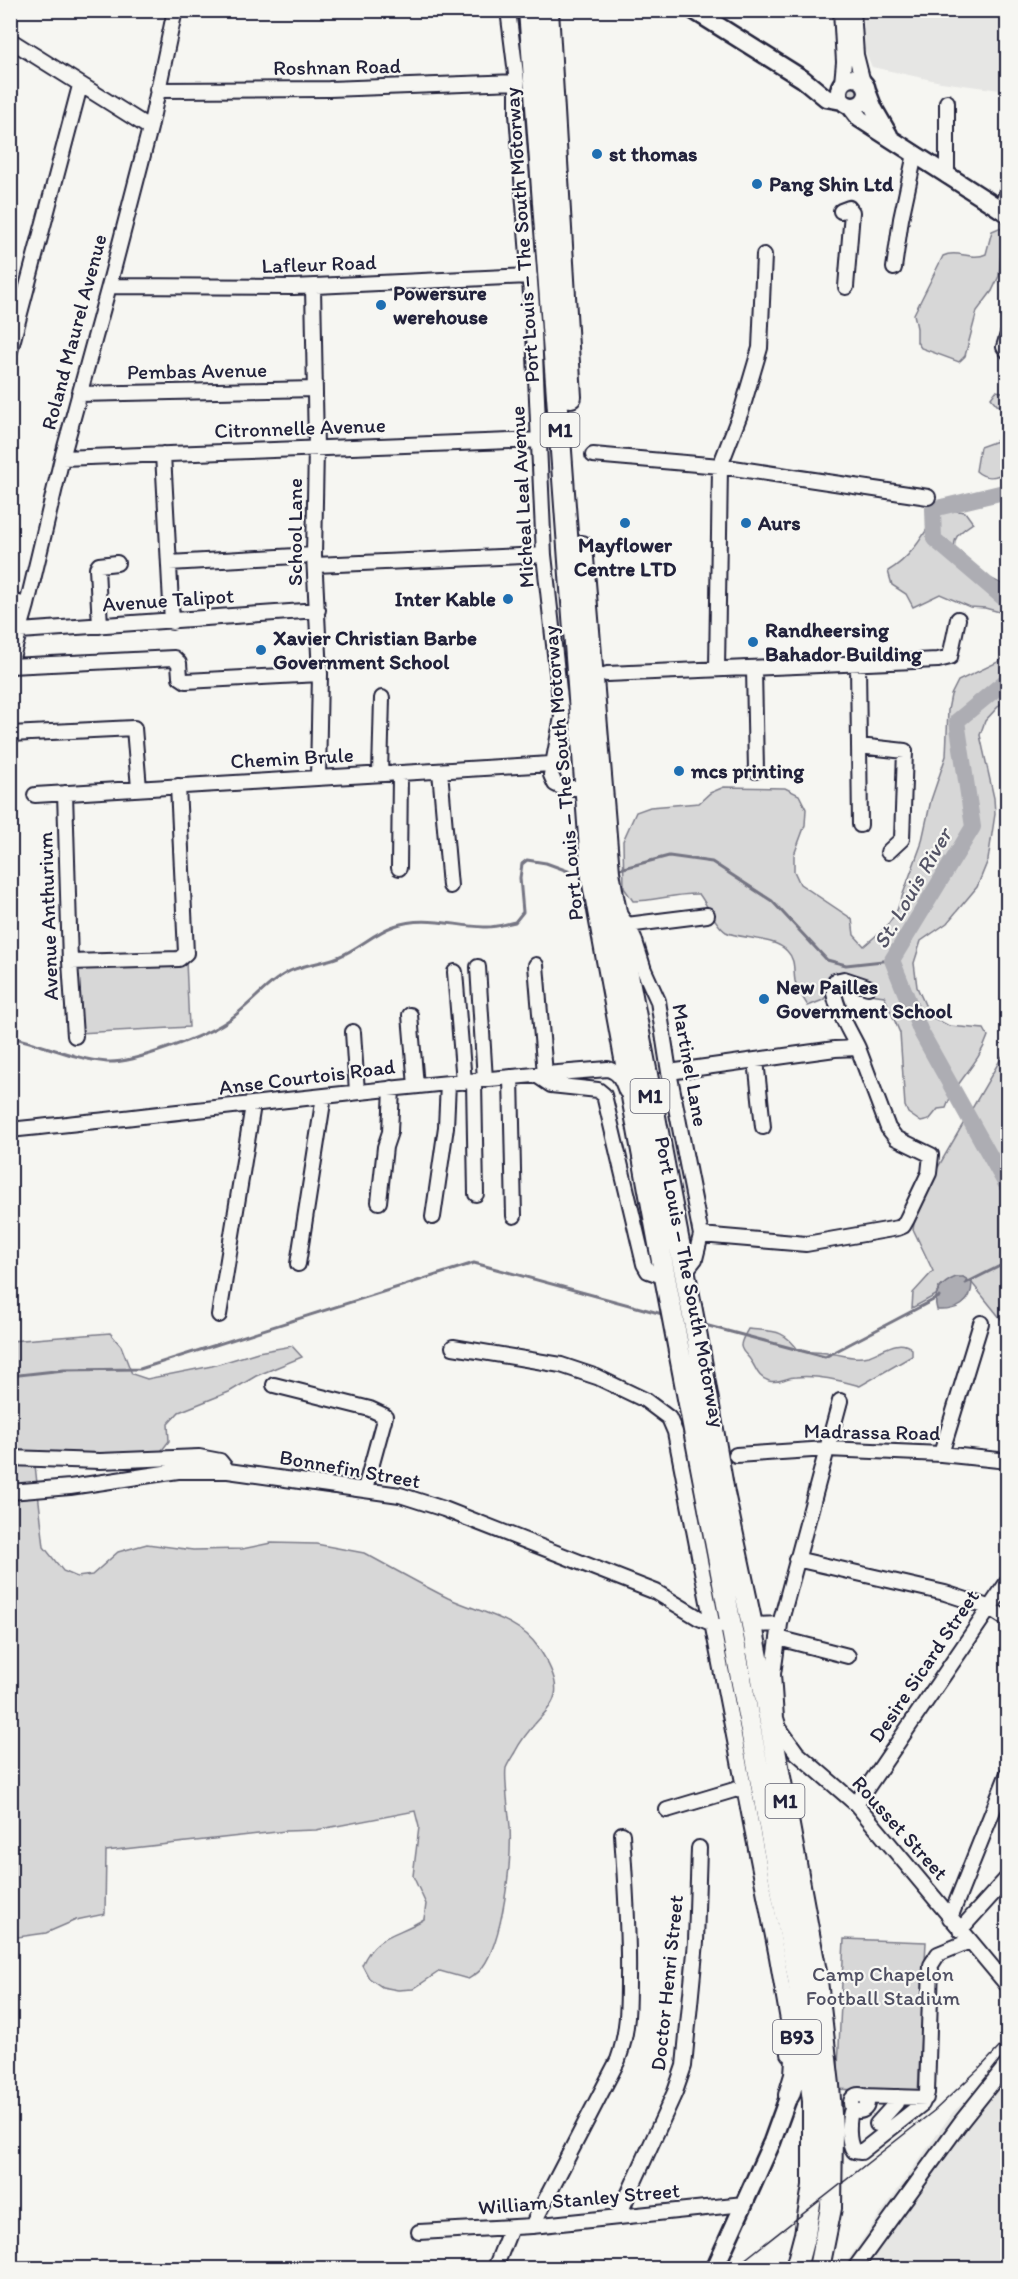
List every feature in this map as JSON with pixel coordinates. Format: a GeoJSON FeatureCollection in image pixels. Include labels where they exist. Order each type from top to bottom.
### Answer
{"type":"FeatureCollection","features":[{"type":"Feature","properties":{"kind":"highway"},"geometry":{"type":"LineString","coordinates":[[522,10],[531,40]]}},
{"type":"Feature","properties":{"kind":"highway","name":"Port Louis – The South Motorway"},"geometry":{"type":"LineString","coordinates":[[529,10],[586,788],[613,907],[689,1295],[724,1493],[752,1625],[816,1972],[832,2129],[831,2208],[819,2268]]}},
{"type":"Feature","properties":{"kind":"highway","name":"Port Louis – The South Motorway"},"geometry":{"type":"LineString","coordinates":[[548,10],[599,848]]}},
{"type":"Feature","properties":{"kind":"highway"},"geometry":{"type":"LineString","coordinates":[[551,54],[557,36],[556,10]]}},
{"type":"Feature","properties":{"kind":"highway","name":"Port Louis – The South Motorway"},"geometry":{"type":"LineString","coordinates":[[613,907],[621,1042],[798,1979],[813,2101],[813,2186],[805,2234],[796,2268]]}},
{"type":"Feature","properties":{"kind":"highway","name":"B93"},"geometry":{"type":"LineString","coordinates":[[789,2095],[796,2060],[798,1979]]}},
{"type":"Feature","properties":{"kind":"main road"},"geometry":{"type":"LineString","coordinates":[[693,10],[803,79],[843,99],[860,105],[867,96],[865,87]]}},
{"type":"Feature","properties":{"kind":"main road"},"geometry":{"type":"LineString","coordinates":[[843,99],[850,78],[865,87],[874,109],[891,138]]}},
{"type":"Feature","properties":{"kind":"main road"},"geometry":{"type":"LineString","coordinates":[[843,99],[891,138],[1004,212]]}},
{"type":"Feature","properties":{"kind":"main road","name":"B93"},"geometry":{"type":"LineString","coordinates":[[715,2268],[772,2142],[789,2095]]}},
{"type":"Feature","properties":{"kind":"street","name":"Roland Maurel Avenue"},"geometry":{"type":"LineString","coordinates":[[10,665],[21,631],[62,458],[110,286],[150,128],[175,10]]}},
{"type":"Feature","properties":{"kind":"street","name":"Micheal Leal Avenue"},"geometry":{"type":"LineString","coordinates":[[508,10],[517,82],[517,114],[530,276],[544,555],[562,717],[551,764]]}},
{"type":"Feature","properties":{"kind":"street"},"geometry":{"type":"LineString","coordinates":[[841,10],[844,62],[843,99]]}},
{"type":"Feature","properties":{"kind":"street"},"geometry":{"type":"LineString","coordinates":[[853,10],[856,54],[865,87]]}},
{"type":"Feature","properties":{"kind":"street"},"geometry":{"type":"LineString","coordinates":[[10,40],[150,128]]}},
{"type":"Feature","properties":{"kind":"street","name":"Roshnan Road"},"geometry":{"type":"LineString","coordinates":[[158,90],[329,89],[517,82]]}},
{"type":"Feature","properties":{"kind":"street"},"geometry":{"type":"LineString","coordinates":[[10,351],[81,86]]}},
{"type":"Feature","properties":{"kind":"street"},"geometry":{"type":"LineString","coordinates":[[946,176],[947,102]]}},
{"type":"Feature","properties":{"kind":"street"},"geometry":{"type":"LineString","coordinates":[[894,268],[901,219],[915,154]]}},
{"type":"Feature","properties":{"kind":"street"},"geometry":{"type":"LineString","coordinates":[[1004,212],[1008,188]]}},
{"type":"Feature","properties":{"kind":"street"},"geometry":{"type":"LineString","coordinates":[[841,211],[849,208],[852,210],[846,287]]}},
{"type":"Feature","properties":{"kind":"street"},"geometry":{"type":"LineString","coordinates":[[717,669],[720,466],[742,409],[760,348],[764,255]]}},
{"type":"Feature","properties":{"kind":"street","name":"Lafleur Road"},"geometry":{"type":"LineString","coordinates":[[110,286],[313,286],[530,276]]}},
{"type":"Feature","properties":{"kind":"street","name":"School Lane"},"geometry":{"type":"LineString","coordinates":[[313,286],[316,448],[315,560],[320,674],[318,778]]}},
{"type":"Feature","properties":{"kind":"street"},"geometry":{"type":"LineString","coordinates":[[1008,334],[1004,347],[1008,352]]}},
{"type":"Feature","properties":{"kind":"street","name":"Pembas Avenue"},"geometry":{"type":"LineString","coordinates":[[79,394],[315,389]]}},
{"type":"Feature","properties":{"kind":"street","name":"Citronnelle Avenue"},"geometry":{"type":"LineString","coordinates":[[62,458],[540,440]]}},
{"type":"Feature","properties":{"kind":"street"},"geometry":{"type":"LineString","coordinates":[[163,454],[172,622]]}},
{"type":"Feature","properties":{"kind":"street"},"geometry":{"type":"LineString","coordinates":[[593,455],[720,466],[928,497]]}},
{"type":"Feature","properties":{"kind":"street"},"geometry":{"type":"LineString","coordinates":[[169,563],[544,555]]}},
{"type":"Feature","properties":{"kind":"street"},"geometry":{"type":"LineString","coordinates":[[100,626],[97,568],[99,565],[117,563]]}},
{"type":"Feature","properties":{"kind":"street"},"geometry":{"type":"LineString","coordinates":[[10,600],[27,605]]}},
{"type":"Feature","properties":{"kind":"street","name":"Avenue Talipot"},"geometry":{"type":"LineString","coordinates":[[21,631],[318,610]]}},
{"type":"Feature","properties":{"kind":"street"},"geometry":{"type":"LineString","coordinates":[[607,674],[938,660],[950,657],[958,619]]}},
{"type":"Feature","properties":{"kind":"street"},"geometry":{"type":"LineString","coordinates":[[10,665],[174,658],[179,663],[180,676],[186,681],[320,674]]}},
{"type":"Feature","properties":{"kind":"street"},"geometry":{"type":"LineString","coordinates":[[858,664],[860,825]]}},
{"type":"Feature","properties":{"kind":"street"},"geometry":{"type":"LineString","coordinates":[[754,669],[756,771]]}},
{"type":"Feature","properties":{"kind":"street"},"geometry":{"type":"LineString","coordinates":[[380,774],[382,698]]}},
{"type":"Feature","properties":{"kind":"street"},"geometry":{"type":"LineString","coordinates":[[10,734],[134,728],[139,788]]}},
{"type":"Feature","properties":{"kind":"street"},"geometry":{"type":"LineString","coordinates":[[859,746],[905,751],[902,839],[888,852]]}},
{"type":"Feature","properties":{"kind":"street"},"geometry":{"type":"LineString","coordinates":[[551,764],[551,775],[555,784],[563,788],[586,788]]}},
{"type":"Feature","properties":{"kind":"street","name":"Chemin Brule"},"geometry":{"type":"LineString","coordinates":[[35,795],[551,764]]}},
{"type":"Feature","properties":{"kind":"street"},"geometry":{"type":"LineString","coordinates":[[440,771],[450,886]]}},
{"type":"Feature","properties":{"kind":"street"},"geometry":{"type":"LineString","coordinates":[[399,868],[400,773]]}},
{"type":"Feature","properties":{"kind":"street"},"geometry":{"type":"LineString","coordinates":[[70,963],[179,958],[186,953],[178,786]]}},
{"type":"Feature","properties":{"kind":"street","name":"Avenue Anthurium"},"geometry":{"type":"LineString","coordinates":[[65,793],[70,963],[75,1036]]}},
{"type":"Feature","properties":{"kind":"street"},"geometry":{"type":"LineString","coordinates":[[613,907],[707,915]]}},
{"type":"Feature","properties":{"kind":"street","name":"Martinel Lane"},"geometry":{"type":"LineString","coordinates":[[613,907],[658,1001],[669,1072],[701,1235]]}},
{"type":"Feature","properties":{"kind":"street"},"geometry":{"type":"LineString","coordinates":[[536,964],[540,1074],[551,1085],[598,1090],[604,1095],[644,1264],[666,1285]]}},
{"type":"Feature","properties":{"kind":"street"},"geometry":{"type":"LineString","coordinates":[[476,1194],[475,1081],[478,967]]}},
{"type":"Feature","properties":{"kind":"street"},"geometry":{"type":"LineString","coordinates":[[455,972],[475,1081]]}},
{"type":"Feature","properties":{"kind":"street"},"geometry":{"type":"LineString","coordinates":[[684,1273],[695,1258],[701,1235],[806,1244],[903,1226],[929,1173],[931,1155],[896,1138],[888,1128],[858,1048],[836,1001],[833,985],[835,981],[843,979],[868,987]]}},
{"type":"Feature","properties":{"kind":"street"},"geometry":{"type":"LineString","coordinates":[[410,1015],[417,1086]]}},
{"type":"Feature","properties":{"kind":"street"},"geometry":{"type":"LineString","coordinates":[[353,1032],[357,1092]]}},
{"type":"Feature","properties":{"kind":"street"},"geometry":{"type":"LineString","coordinates":[[608,1070],[618,1062],[621,1042]]}},
{"type":"Feature","properties":{"kind":"street"},"geometry":{"type":"LineString","coordinates":[[669,1072],[835,1049],[858,1048]]}},
{"type":"Feature","properties":{"kind":"street"},"geometry":{"type":"LineString","coordinates":[[756,1060],[763,1127]]}},
{"type":"Feature","properties":{"kind":"street"},"geometry":{"type":"LineString","coordinates":[[608,1070],[616,1072],[622,1078],[634,1116]]}},
{"type":"Feature","properties":{"kind":"street","name":"Anse Courtois Road"},"geometry":{"type":"LineString","coordinates":[[10,1130],[392,1088],[608,1070]]}},
{"type":"Feature","properties":{"kind":"street"},"geometry":{"type":"LineString","coordinates":[[511,1077],[514,1216]]}},
{"type":"Feature","properties":{"kind":"street"},"geometry":{"type":"LineString","coordinates":[[433,1217],[446,1127],[447,1083]]}},
{"type":"Feature","properties":{"kind":"street"},"geometry":{"type":"LineString","coordinates":[[379,1202],[385,1147],[390,1132],[392,1088]]}},
{"type":"Feature","properties":{"kind":"street"},"geometry":{"type":"LineString","coordinates":[[298,1264],[324,1096]]}},
{"type":"Feature","properties":{"kind":"street"},"geometry":{"type":"LineString","coordinates":[[219,1315],[253,1105]]}},
{"type":"Feature","properties":{"kind":"street"},"geometry":{"type":"LineString","coordinates":[[941,1454],[981,1323]]}},
{"type":"Feature","properties":{"kind":"street"},"geometry":{"type":"LineString","coordinates":[[453,1347],[561,1365],[597,1377],[645,1400],[669,1419],[675,1432],[789,2026],[789,2095]]}},
{"type":"Feature","properties":{"kind":"street"},"geometry":{"type":"LineString","coordinates":[[274,1385],[370,1409],[385,1416],[364,1489]]}},
{"type":"Feature","properties":{"kind":"street","name":"Rousset Street"},"geometry":{"type":"LineString","coordinates":[[840,1401],[796,1559],[779,1631],[773,1674],[776,1718],[779,1728],[797,1753],[856,1804],[1008,1986]]}},
{"type":"Feature","properties":{"kind":"street","name":"Madrassa Road"},"geometry":{"type":"LineString","coordinates":[[736,1455],[827,1449],[941,1454],[1008,1461]]}},
{"type":"Feature","properties":{"kind":"street"},"geometry":{"type":"LineString","coordinates":[[10,1458],[100,1461],[199,1457],[220,1461],[228,1471]]}},
{"type":"Feature","properties":{"kind":"street","name":"Bonnefin Street"},"geometry":{"type":"LineString","coordinates":[[10,1492],[70,1487],[178,1471],[228,1471],[400,1495],[444,1509],[656,1592],[711,1624],[731,1629]]}},
{"type":"Feature","properties":{"kind":"street"},"geometry":{"type":"LineString","coordinates":[[796,1559],[945,1593],[988,1607],[1008,1620]]}},
{"type":"Feature","properties":{"kind":"street","name":"Desire Sicard Street"},"geometry":{"type":"LineString","coordinates":[[856,1804],[988,1607],[1008,1581]]}},
{"type":"Feature","properties":{"kind":"street"},"geometry":{"type":"LineString","coordinates":[[752,1625],[779,1631],[848,1656]]}},
{"type":"Feature","properties":{"kind":"street"},"geometry":{"type":"LineString","coordinates":[[950,1918],[1008,1773]]}},
{"type":"Feature","properties":{"kind":"street"},"geometry":{"type":"LineString","coordinates":[[667,1810],[744,1786]]}},
{"type":"Feature","properties":{"kind":"street"},"geometry":{"type":"LineString","coordinates":[[532,2226],[618,2060],[626,2039],[629,1933],[622,1834]]}},
{"type":"Feature","properties":{"kind":"street","name":"Doctor Henri Street"},"geometry":{"type":"LineString","coordinates":[[618,2217],[675,2092],[684,2066],[696,1942],[699,1848]]}},
{"type":"Feature","properties":{"kind":"street"},"geometry":{"type":"LineString","coordinates":[[960,1930],[1008,1877]]}},
{"type":"Feature","properties":{"kind":"street"},"geometry":{"type":"LineString","coordinates":[[881,2129],[922,2104],[926,2098],[931,1965],[938,1954],[970,1941]]}},
{"type":"Feature","properties":{"kind":"street"},"geometry":{"type":"LineString","coordinates":[[855,2268],[948,2140],[1008,2063]]}},
{"type":"Feature","properties":{"kind":"street"},"geometry":{"type":"LineString","coordinates":[[897,2097],[881,2129],[864,2151],[854,2151],[850,2146],[850,2115],[859,2105],[897,2097],[926,2098]]}},
{"type":"Feature","properties":{"kind":"street"},"geometry":{"type":"LineString","coordinates":[[859,2105],[881,2129]]}},
{"type":"Feature","properties":{"kind":"street","name":"William Stanley Street"},"geometry":{"type":"LineString","coordinates":[[419,2232],[511,2228],[744,2204]]}},
{"type":"Feature","properties":{"kind":"street"},"geometry":{"type":"LineString","coordinates":[[495,2268],[511,2228]]}},
{"type":"Feature","properties":{"kind":"shaded area"},"geometry":{"type":"Polygon","coordinates":[[[863,11],[1007,11],[1007,91],[941,82],[872,67],[865,51],[863,11]]]}},
{"type":"Feature","properties":{"kind":"shaded area"},"geometry":{"type":"Polygon","coordinates":[[[956,1277],[963,1277],[972,1283],[969,1296],[962,1305],[937,1310],[936,1299],[939,1290],[946,1282],[956,1277]]]}},
{"type":"Feature","properties":{"kind":"shaded area"},"geometry":{"type":"Polygon","coordinates":[[[1007,2064],[1007,2268],[842,2268],[953,2112],[1007,2064]]]}},
{"type":"Feature","properties":{"kind":"green space"},"geometry":{"type":"Polygon","coordinates":[[[853,86],[858,88],[860,93],[858,98],[853,100],[848,98],[846,93],[848,88],[853,86]]]}},
{"type":"Feature","properties":{"kind":"green space"},"geometry":{"type":"Polygon","coordinates":[[[999,228],[1005,231],[1006,239],[1001,253],[999,276],[992,291],[977,311],[965,356],[959,362],[921,348],[917,342],[914,314],[943,256],[986,254],[992,231],[999,228]]]}},
{"type":"Feature","properties":{"kind":"green space"},"geometry":{"type":"Polygon","coordinates":[[[996,391],[1007,393],[1007,414],[1005,407],[997,405],[991,398],[996,391]]]}},
{"type":"Feature","properties":{"kind":"green space"},"geometry":{"type":"Polygon","coordinates":[[[1007,433],[1007,471],[991,477],[980,474],[976,471],[980,447],[1002,439],[1007,433]]]}},
{"type":"Feature","properties":{"kind":"green space"},"geometry":{"type":"Polygon","coordinates":[[[951,510],[965,512],[973,523],[955,540],[958,557],[969,568],[1007,588],[1007,614],[985,608],[970,607],[940,594],[913,607],[906,594],[892,585],[888,571],[910,553],[936,514],[951,510]]]}},
{"type":"Feature","properties":{"kind":"green space"},"geometry":{"type":"Polygon","coordinates":[[[1007,653],[1007,697],[985,721],[980,735],[994,798],[995,814],[988,860],[977,887],[947,923],[921,941],[914,963],[917,987],[930,1016],[949,1026],[984,1029],[988,1036],[984,1047],[950,1098],[946,1108],[938,1109],[929,1120],[921,1122],[908,1113],[905,1106],[900,1033],[884,996],[833,989],[823,1000],[808,1006],[796,985],[790,954],[774,943],[726,932],[718,925],[699,894],[633,901],[624,888],[623,841],[636,812],[650,807],[699,803],[710,793],[724,787],[785,788],[799,795],[806,809],[805,825],[794,855],[794,871],[800,884],[852,919],[854,935],[864,946],[886,927],[896,913],[921,845],[931,800],[946,756],[951,695],[958,681],[1000,661],[1007,653]]]}},
{"type":"Feature","properties":{"kind":"green space"},"geometry":{"type":"Polygon","coordinates":[[[186,961],[189,1027],[79,1033],[76,966],[186,961]]]}},
{"type":"Feature","properties":{"kind":"green space"},"geometry":{"type":"Polygon","coordinates":[[[1007,1048],[1007,1320],[1001,1319],[972,1283],[963,1277],[939,1287],[936,1295],[912,1308],[913,1293],[933,1271],[913,1229],[919,1200],[1007,1048]]]}},
{"type":"Feature","properties":{"kind":"green space"},"geometry":{"type":"Polygon","coordinates":[[[748,1329],[777,1332],[788,1338],[799,1351],[864,1357],[902,1344],[912,1349],[912,1356],[860,1386],[812,1377],[792,1377],[773,1382],[760,1375],[741,1346],[748,1329]]]}},
{"type":"Feature","properties":{"kind":"green space"},"geometry":{"type":"Polygon","coordinates":[[[110,1333],[121,1346],[132,1374],[147,1379],[292,1346],[302,1357],[256,1376],[229,1392],[179,1412],[168,1424],[169,1441],[159,1454],[35,1465],[44,1547],[63,1571],[77,1577],[92,1575],[118,1552],[147,1544],[193,1550],[242,1549],[271,1543],[316,1544],[364,1553],[448,1598],[509,1622],[530,1637],[550,1667],[555,1683],[555,1695],[551,1705],[525,1736],[506,1768],[510,1842],[508,1879],[501,1920],[489,1956],[481,1970],[468,1979],[440,1971],[413,1989],[398,1990],[382,1987],[369,1978],[362,1965],[381,1941],[424,1919],[426,1904],[413,1876],[419,1827],[415,1811],[316,1830],[286,1831],[106,1851],[105,1914],[76,1920],[46,1933],[11,1938],[10,1341],[110,1333]]]}},
{"type":"Feature","properties":{"kind":"green space","name":"Camp Chapelon Football Stadium"},"geometry":{"type":"Polygon","coordinates":[[[844,1939],[926,1942],[918,2093],[837,2089],[844,1939]]]}},
{"type":"Feature","properties":{"kind":"waterway","name":"St. Louis River"},"geometry":{"type":"LineString","coordinates":[[1008,491],[933,509],[934,539],[1008,602]]}},
{"type":"Feature","properties":{"kind":"waterway","name":"St. Louis River"},"geometry":{"type":"LineString","coordinates":[[1008,679],[957,721],[973,827],[892,960],[921,1032],[1008,1188]]}},
{"type":"Feature","properties":{"kind":"waterway"},"geometry":{"type":"LineString","coordinates":[[616,870],[669,856],[712,862],[772,901],[827,960],[846,965],[892,960]]}},
{"type":"Feature","properties":{"kind":"waterway"},"geometry":{"type":"LineString","coordinates":[[10,1037],[82,1058],[107,1062],[133,1059],[216,1028],[281,976],[290,971],[338,957],[394,926],[416,921],[488,927],[515,922],[523,912],[520,878],[522,864],[527,860],[546,863],[576,874],[586,873]]}},
{"type":"Feature","properties":{"kind":"waterway"},"geometry":{"type":"LineString","coordinates":[[966,1283],[1008,1262]]}},
{"type":"Feature","properties":{"kind":"waterway"},"geometry":{"type":"LineString","coordinates":[[10,1376],[64,1370],[140,1369],[474,1263],[666,1315]]}},
{"type":"Feature","properties":{"kind":"waterway"},"geometry":{"type":"LineString","coordinates":[[701,1324],[825,1357],[939,1297]]}},
{"type":"Feature","properties":{"kind":"tram line"},"geometry":{"type":"LineString","coordinates":[[734,2268],[935,2110],[1008,2038]]}},
{"type":"Feature","properties":{"kind":"place","name":"st thomas"},"geometry":{"type":"Point","coordinates":[597,154]}},
{"type":"Feature","properties":{"kind":"place","name":"Pang Shin Ltd"},"geometry":{"type":"Point","coordinates":[757,184]}},
{"type":"Feature","properties":{"kind":"place","name":"Powersure werehouse"},"geometry":{"type":"Point","coordinates":[381,305]}},
{"type":"Feature","properties":{"kind":"place","name":"Mayflower Centre LTD"},"geometry":{"type":"Point","coordinates":[625,523]}},
{"type":"Feature","properties":{"kind":"place","name":"Aurs"},"geometry":{"type":"Point","coordinates":[746,523]}},
{"type":"Feature","properties":{"kind":"place","name":"Inter Kable"},"geometry":{"type":"Point","coordinates":[508,599]}},
{"type":"Feature","properties":{"kind":"place","name":"Randheersing Bahador Building"},"geometry":{"type":"Point","coordinates":[753,642]}},
{"type":"Feature","properties":{"kind":"place","name":"Xavier Christian Barbe Government School"},"geometry":{"type":"Point","coordinates":[261,650]}},
{"type":"Feature","properties":{"kind":"place","name":"mcs printing"},"geometry":{"type":"Point","coordinates":[679,771]}},
{"type":"Feature","properties":{"kind":"place","name":"New Pailles Government School"},"geometry":{"type":"Point","coordinates":[764,999]}}]}
